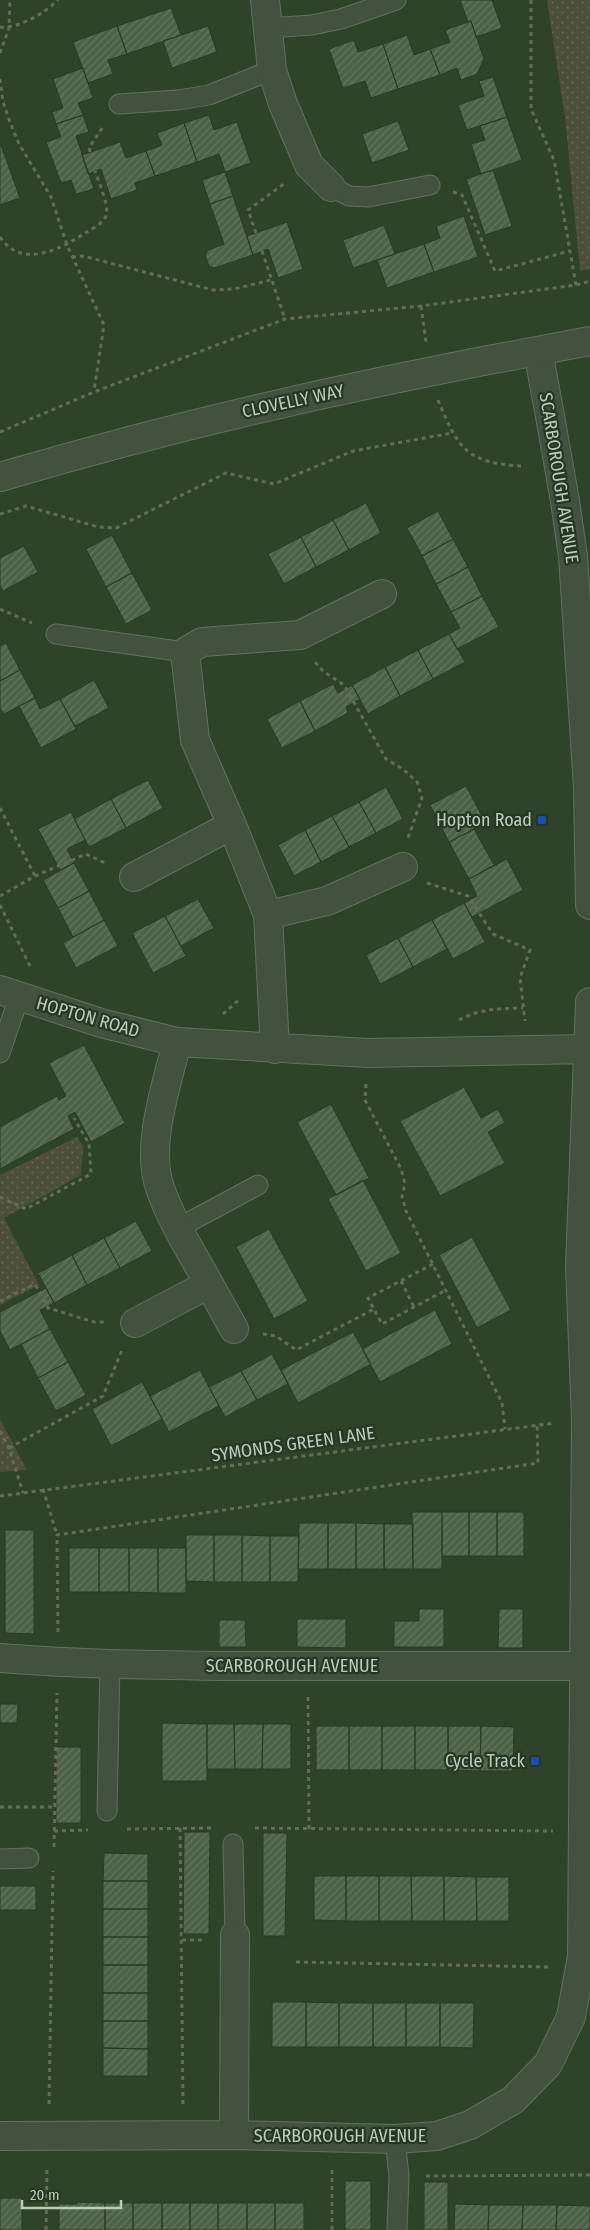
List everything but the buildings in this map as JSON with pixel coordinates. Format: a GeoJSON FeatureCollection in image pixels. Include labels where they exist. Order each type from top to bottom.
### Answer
{"type":"FeatureCollection","features":[{"type":"Feature","properties":{"kind":"street"},"geometry":{"type":"LineString","coordinates":[[265,0],[272,70],[283,104],[309,165],[331,187]]}},
{"type":"Feature","properties":{"kind":"street","name":"CLOVELLY WAY"},"geometry":{"type":"LineString","coordinates":[[0,477],[120,442],[279,403],[590,340]]}},
{"type":"Feature","properties":{"kind":"street","name":"SCARBOROUGH AVENUE"},"geometry":{"type":"LineString","coordinates":[[538,350],[574,556],[589,788],[590,905]]}},
{"type":"Feature","properties":{"kind":"street"},"geometry":{"type":"LineString","coordinates":[[275,1048],[268,914],[195,740],[185,652],[202,642],[300,636],[382,594]]}},
{"type":"Feature","properties":{"kind":"street"},"geometry":{"type":"LineString","coordinates":[[134,877],[232,825]]}},
{"type":"Feature","properties":{"kind":"street"},"geometry":{"type":"LineString","coordinates":[[268,914],[327,901],[403,867]]}},
{"type":"Feature","properties":{"kind":"street","name":"HOPTON ROAD"},"geometry":{"type":"LineString","coordinates":[[10,993],[101,1023],[177,1042],[368,1053],[587,1049]]}},
{"type":"Feature","properties":{"kind":"street","name":"SCARBOROUGH AVENUE"},"geometry":{"type":"LineString","coordinates":[[0,2136],[234,2135],[332,2139],[395,2139],[437,2136],[470,2125],[513,2100],[548,2064],[571,2017],[584,1961],[584,1666],[587,1554],[586,1420],[580,1267],[590,1002]]}},
{"type":"Feature","properties":{"kind":"street"},"geometry":{"type":"LineString","coordinates":[[177,1042],[161,1109],[155,1152],[160,1187],[178,1228],[234,1329]]}},
{"type":"Feature","properties":{"kind":"street"},"geometry":{"type":"LineString","coordinates":[[135,1323],[209,1284]]}},
{"type":"Feature","properties":{"kind":"street","name":"SCARBOROUGH AVENUE"},"geometry":{"type":"LineString","coordinates":[[0,1658],[58,1663],[307,1667],[584,1666]]}},
{"type":"Feature","properties":{"kind":"street","name":"SCARBOROUGH AVENUE"},"geometry":{"type":"LineString","coordinates":[[234,2135],[235,1935]]}},
{"type":"Feature","properties":{"kind":"lane"},"geometry":{"type":"LineString","coordinates":[[268,28],[312,25],[341,19],[396,0]]}},
{"type":"Feature","properties":{"kind":"lane"},"geometry":{"type":"LineString","coordinates":[[119,104],[178,100],[208,95],[272,70]]}},
{"type":"Feature","properties":{"kind":"lane"},"geometry":{"type":"LineString","coordinates":[[331,187],[349,196],[368,197],[430,185]]}},
{"type":"Feature","properties":{"kind":"lane"},"geometry":{"type":"LineString","coordinates":[[56,634],[185,652]]}},
{"type":"Feature","properties":{"kind":"lane"},"geometry":{"type":"LineString","coordinates":[[0,1053],[10,993]]}},
{"type":"Feature","properties":{"kind":"lane"},"geometry":{"type":"LineString","coordinates":[[178,1228],[258,1185]]}},
{"type":"Feature","properties":{"kind":"lane"},"geometry":{"type":"LineString","coordinates":[[107,1811],[110,1664]]}},
{"type":"Feature","properties":{"kind":"lane"},"geometry":{"type":"LineString","coordinates":[[233,1844],[235,1935]]}},
{"type":"Feature","properties":{"kind":"lane"},"geometry":{"type":"LineString","coordinates":[[0,1859],[30,1858]]}},
{"type":"Feature","properties":{"kind":"lane"},"geometry":{"type":"LineString","coordinates":[[395,2139],[399,2176],[397,2230]]}},
{"type":"Feature","properties":{"kind":"path"},"geometry":{"type":"LineString","coordinates":[[0,54],[9,28],[10,0]]}},
{"type":"Feature","properties":{"kind":"path"},"geometry":{"type":"LineString","coordinates":[[0,27],[9,28],[49,9],[58,0]]}},
{"type":"Feature","properties":{"kind":"path"},"geometry":{"type":"LineString","coordinates":[[531,0],[531,109],[554,160],[576,285]]}},
{"type":"Feature","properties":{"kind":"path"},"geometry":{"type":"LineString","coordinates":[[0,78],[3,102],[19,144],[51,197],[67,245],[104,325],[94,392]]}},
{"type":"Feature","properties":{"kind":"path"},"geometry":{"type":"LineString","coordinates":[[90,152],[89,148],[119,104]]}},
{"type":"Feature","properties":{"kind":"path"},"geometry":{"type":"LineString","coordinates":[[256,233],[248,210],[309,165]]}},
{"type":"Feature","properties":{"kind":"path"},"geometry":{"type":"LineString","coordinates":[[0,237],[6,246],[15,252],[44,253],[67,245],[100,224],[106,216],[107,208],[95,171]]}},
{"type":"Feature","properties":{"kind":"path"},"geometry":{"type":"LineString","coordinates":[[430,185],[462,195],[495,270],[570,251]]}},
{"type":"Feature","properties":{"kind":"path"},"geometry":{"type":"LineString","coordinates":[[262,252],[285,319]]}},
{"type":"Feature","properties":{"kind":"path"},"geometry":{"type":"LineString","coordinates":[[72,257],[83,256],[213,290],[234,289],[271,280]]}},
{"type":"Feature","properties":{"kind":"path"},"geometry":{"type":"LineString","coordinates":[[0,432],[94,392],[285,319],[421,306],[576,285],[590,281]]}},
{"type":"Feature","properties":{"kind":"path"},"geometry":{"type":"LineString","coordinates":[[421,306],[427,347]]}},
{"type":"Feature","properties":{"kind":"path"},"geometry":{"type":"LineString","coordinates":[[438,400],[452,433],[463,448],[476,458],[501,465],[521,466]]}},
{"type":"Feature","properties":{"kind":"path"},"geometry":{"type":"LineString","coordinates":[[0,514],[26,506],[98,527],[116,528],[226,473],[274,484],[353,451],[452,433]]}},
{"type":"Feature","properties":{"kind":"path"},"geometry":{"type":"LineString","coordinates":[[0,609],[56,634]]}},
{"type":"Feature","properties":{"kind":"path"},"geometry":{"type":"LineString","coordinates":[[300,636],[310,656],[323,672],[344,685],[386,759],[403,769],[417,782],[422,798],[410,830],[403,867],[420,881],[468,896],[493,934],[530,950],[520,978],[528,1050]]}},
{"type":"Feature","properties":{"kind":"path"},"geometry":{"type":"LineString","coordinates":[[0,808],[35,876]]}},
{"type":"Feature","properties":{"kind":"path"},"geometry":{"type":"LineString","coordinates":[[0,896],[35,876],[86,854],[134,877]]}},
{"type":"Feature","properties":{"kind":"path"},"geometry":{"type":"LineString","coordinates":[[368,1053],[365,1100],[401,1169],[405,1184],[402,1196],[406,1211],[502,1403],[505,1429]]}},
{"type":"Feature","properties":{"kind":"path"},"geometry":{"type":"LineString","coordinates":[[0,1197],[26,1209],[91,1174],[89,1144],[74,1118]]}},
{"type":"Feature","properties":{"kind":"path"},"geometry":{"type":"LineString","coordinates":[[433,1264],[368,1298],[382,1324],[446,1290]]}},
{"type":"Feature","properties":{"kind":"path"},"geometry":{"type":"LineString","coordinates":[[401,1281],[414,1307]]}},
{"type":"Feature","properties":{"kind":"path"},"geometry":{"type":"LineString","coordinates":[[0,1301],[36,1284],[48,1308],[94,1322],[135,1323],[103,1396],[9,1448]]}},
{"type":"Feature","properties":{"kind":"path"},"geometry":{"type":"LineString","coordinates":[[234,1329],[276,1336],[296,1350],[374,1309]]}},
{"type":"Feature","properties":{"kind":"path","name":"SYMONDS GREEN LANE"},"geometry":{"type":"LineString","coordinates":[[0,1496],[586,1420]]}},
{"type":"Feature","properties":{"kind":"path"},"geometry":{"type":"LineString","coordinates":[[0,1431],[9,1448],[23,1492]]}},
{"type":"Feature","properties":{"kind":"path"},"geometry":{"type":"LineString","coordinates":[[43,1489],[57,1535]]}},
{"type":"Feature","properties":{"kind":"path"},"geometry":{"type":"LineString","coordinates":[[307,1667],[309,1829]]}},
{"type":"Feature","properties":{"kind":"path"},"geometry":{"type":"LineString","coordinates":[[0,1806],[55,1807]]}},
{"type":"Feature","properties":{"kind":"path"},"geometry":{"type":"LineString","coordinates":[[180,1828],[183,2135]]}},
{"type":"Feature","properties":{"kind":"path"},"geometry":{"type":"LineString","coordinates":[[122,1829],[220,1828]]}},
{"type":"Feature","properties":{"kind":"path"},"geometry":{"type":"LineString","coordinates":[[250,1828],[584,1832]]}},
{"type":"Feature","properties":{"kind":"path"},"geometry":{"type":"LineString","coordinates":[[54,1831],[93,1830]]}},
{"type":"Feature","properties":{"kind":"path"},"geometry":{"type":"LineString","coordinates":[[296,1962],[545,1967],[584,1961]]}},
{"type":"Feature","properties":{"kind":"path"},"geometry":{"type":"LineString","coordinates":[[46,2230],[48,2135]]}},
{"type":"Feature","properties":{"kind":"path"},"geometry":{"type":"LineString","coordinates":[[332,2139],[332,2230]]}},
{"type":"Feature","properties":{"kind":"path"},"geometry":{"type":"LineString","coordinates":[[399,2176],[590,2175]]}},
{"type":"Feature","properties":{"kind":"green space"},"geometry":{"type":"Polygon","coordinates":[[[547,0],[590,0],[590,269],[580,271],[565,117],[547,0]]]}},
{"type":"Feature","properties":{"kind":"green space"},"geometry":{"type":"Polygon","coordinates":[[[77,1137],[83,1146],[81,1175],[4,1218],[39,1285],[0,1305],[0,1175],[77,1137]]]}},
{"type":"Feature","properties":{"kind":"green space"},"geometry":{"type":"Polygon","coordinates":[[[0,1419],[27,1470],[0,1472],[0,1419]]]}},
{"type":"Feature","properties":{"kind":"place","name":"Hopton Road"},"geometry":{"type":"Point","coordinates":[542,820]}},
{"type":"Feature","properties":{"kind":"place","name":"Cycle Track"},"geometry":{"type":"Point","coordinates":[535,1761]}}]}
